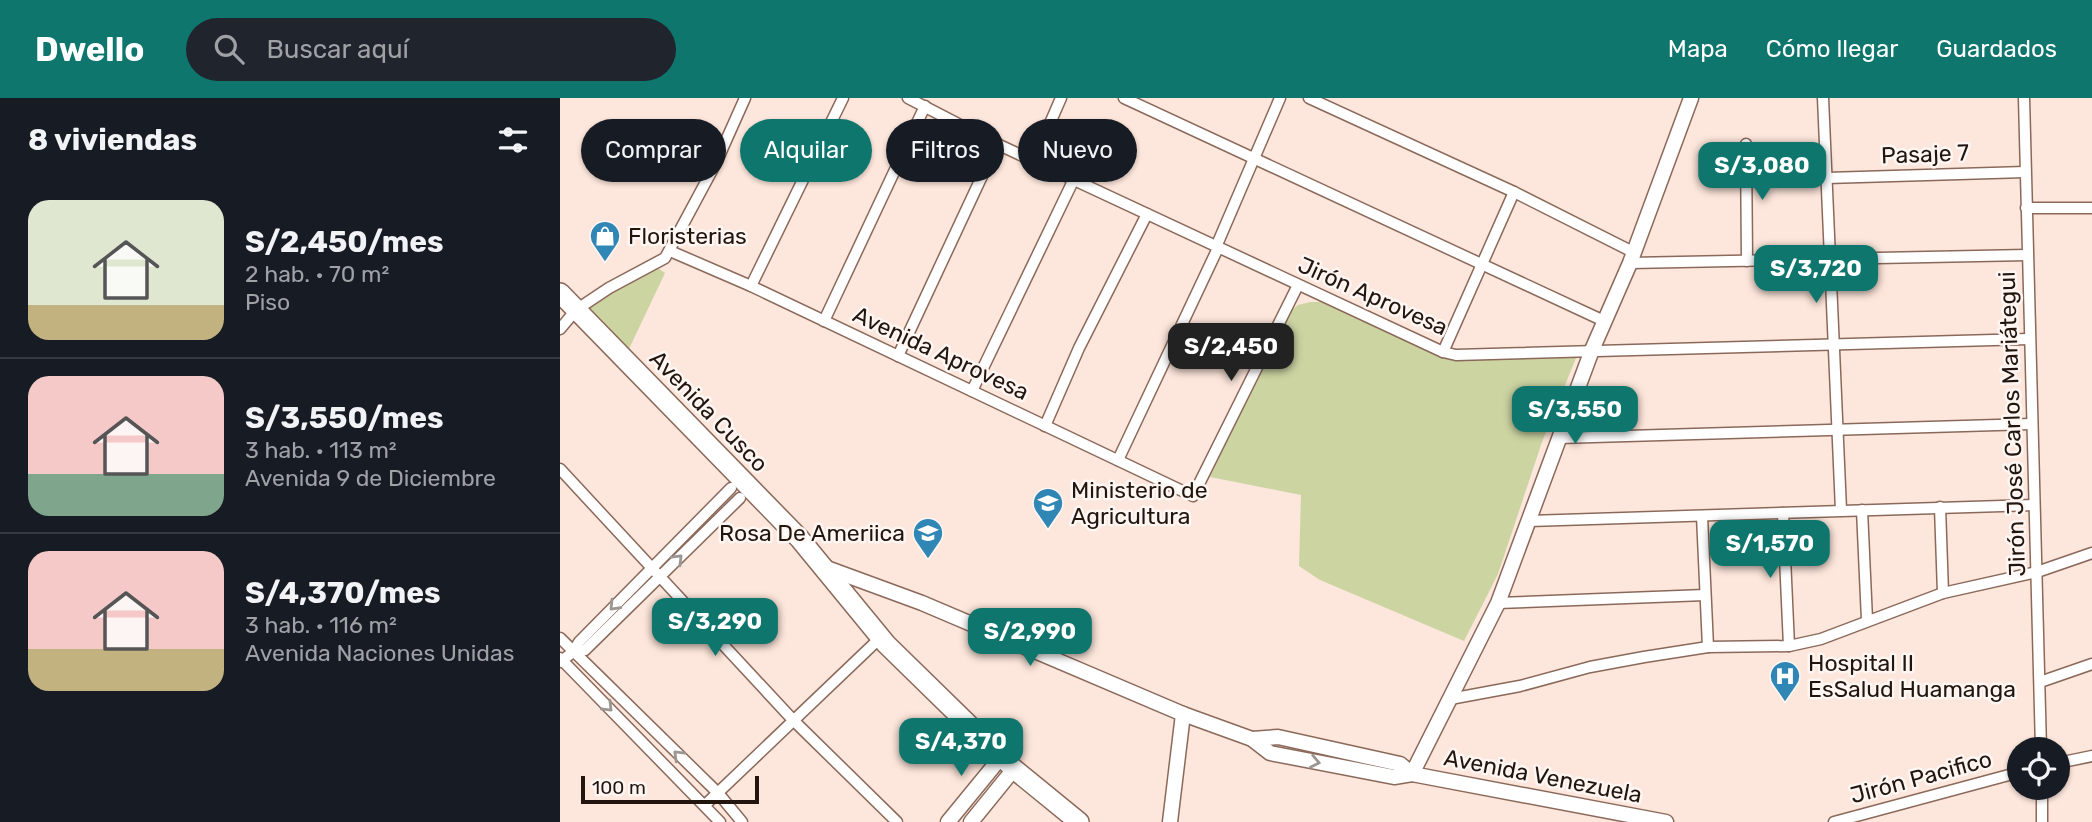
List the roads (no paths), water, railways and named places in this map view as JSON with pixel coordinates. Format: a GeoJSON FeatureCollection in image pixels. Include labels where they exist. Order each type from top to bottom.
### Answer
{"type":"FeatureCollection","features":[{"type":"Feature","properties":{"kind":"highway","name":"Avenida Cusco"},"geometry":{"type":"LineString","coordinates":[[560,293],[566,317],[798,554],[820,565]]}},
{"type":"Feature","properties":{"kind":"highway","name":"Avenida Cusco"},"geometry":{"type":"LineString","coordinates":[[566,317],[799,538],[880,638],[1008,762],[1079,822]]}},
{"type":"Feature","properties":{"kind":"street"},"geometry":{"type":"LineString","coordinates":[[566,317],[609,288],[665,258],[716,163],[745,98]]}},
{"type":"Feature","properties":{"kind":"street"},"geometry":{"type":"LineString","coordinates":[[751,286],[843,98]]}},
{"type":"Feature","properties":{"kind":"street","name":"Jirón Aprovesa"},"geometry":{"type":"LineString","coordinates":[[908,98],[950,119]]}},
{"type":"Feature","properties":{"kind":"street"},"geometry":{"type":"LineString","coordinates":[[1052,119],[1061,98]]}},
{"type":"Feature","properties":{"kind":"street"},"geometry":{"type":"LineString","coordinates":[[1124,98],[1604,321]]}},
{"type":"Feature","properties":{"kind":"street"},"geometry":{"type":"LineString","coordinates":[[1118,460],[1217,248],[1280,98]]}},
{"type":"Feature","properties":{"kind":"street"},"geometry":{"type":"LineString","coordinates":[[1309,98],[1514,192],[1632,257],[1747,261],[2027,255]]}},
{"type":"Feature","properties":{"kind":"street"},"geometry":{"type":"LineString","coordinates":[[1412,774],[1498,603],[1592,350],[1632,257],[1691,98]]}},
{"type":"Feature","properties":{"kind":"street"},"geometry":{"type":"LineString","coordinates":[[1824,98],[1841,510]]}},
{"type":"Feature","properties":{"kind":"street","name":"Jirón José Carlos Mariátegui"},"geometry":{"type":"LineString","coordinates":[[2024,98],[2041,737]]}},
{"type":"Feature","properties":{"kind":"street"},"geometry":{"type":"LineString","coordinates":[[824,321],[925,106]]}},
{"type":"Feature","properties":{"kind":"street"},"geometry":{"type":"LineString","coordinates":[[1746,144],[1747,261]]}},
{"type":"Feature","properties":{"kind":"street","name":"Pasaje 7"},"geometry":{"type":"LineString","coordinates":[[1827,178],[2025,172]]}},
{"type":"Feature","properties":{"kind":"street"},"geometry":{"type":"LineString","coordinates":[[898,356],[980,182]]}},
{"type":"Feature","properties":{"kind":"street"},"geometry":{"type":"LineString","coordinates":[[972,391],[1073,182]]}},
{"type":"Feature","properties":{"kind":"street","name":"Jirón Aprovesa"},"geometry":{"type":"LineString","coordinates":[[1080,182],[1217,248],[1443,352],[1456,355],[2029,338]]}},
{"type":"Feature","properties":{"kind":"street"},"geometry":{"type":"LineString","coordinates":[[1443,352],[1514,192]]}},
{"type":"Feature","properties":{"kind":"street"},"geometry":{"type":"LineString","coordinates":[[2026,208],[2092,208]]}},
{"type":"Feature","properties":{"kind":"street"},"geometry":{"type":"LineString","coordinates":[[1045,426],[1079,348],[1147,214]]}},
{"type":"Feature","properties":{"kind":"street","name":"Avenida Aprovesa"},"geometry":{"type":"LineString","coordinates":[[670,251],[751,286],[1193,496],[1298,285]]}},
{"type":"Feature","properties":{"kind":"street"},"geometry":{"type":"LineString","coordinates":[[1559,438],[2032,424]]}},
{"type":"Feature","properties":{"kind":"street"},"geometry":{"type":"LineString","coordinates":[[560,469],[793,720],[897,822]]}},
{"type":"Feature","properties":{"kind":"street"},"geometry":{"type":"LineString","coordinates":[[573,652],[579,642],[652,568],[736,493]]}},
{"type":"Feature","properties":{"kind":"street"},"geometry":{"type":"LineString","coordinates":[[720,822],[561,660],[573,652],[585,650],[660,577],[736,493]]}},
{"type":"Feature","properties":{"kind":"street"},"geometry":{"type":"LineString","coordinates":[[1529,521],[2034,505]]}},
{"type":"Feature","properties":{"kind":"street"},"geometry":{"type":"LineString","coordinates":[[1940,507],[1943,593]]}},
{"type":"Feature","properties":{"kind":"street"},"geometry":{"type":"LineString","coordinates":[[1862,510],[1867,620]]}},
{"type":"Feature","properties":{"kind":"street"},"geometry":{"type":"LineString","coordinates":[[1783,513],[1789,646]]}},
{"type":"Feature","properties":{"kind":"street"},"geometry":{"type":"LineString","coordinates":[[1702,516],[1708,647]]}},
{"type":"Feature","properties":{"kind":"street"},"geometry":{"type":"LineString","coordinates":[[1450,699],[1520,686],[1590,667],[1708,647],[1789,646],[1821,639],[1943,593],[2038,572],[2092,553]]}},
{"type":"Feature","properties":{"kind":"street","name":"Avenida Venezuela"},"geometry":{"type":"LineString","coordinates":[[820,565],[922,603],[1184,714],[1252,739],[1269,753],[1394,777],[1412,774],[1666,822]]}},
{"type":"Feature","properties":{"kind":"street"},"geometry":{"type":"LineString","coordinates":[[1498,603],[1704,595]]}},
{"type":"Feature","properties":{"kind":"street"},"geometry":{"type":"LineString","coordinates":[[560,638],[718,793],[742,822]]}},
{"type":"Feature","properties":{"kind":"street"},"geometry":{"type":"LineString","coordinates":[[705,805],[880,638]]}},
{"type":"Feature","properties":{"kind":"street"},"geometry":{"type":"LineString","coordinates":[[2040,682],[2092,664]]}},
{"type":"Feature","properties":{"kind":"street"},"geometry":{"type":"LineString","coordinates":[[1170,822],[1184,714]]}},
{"type":"Feature","properties":{"kind":"street"},"geometry":{"type":"LineString","coordinates":[[2070,761],[2092,756]]}},
{"type":"Feature","properties":{"kind":"street"},"geometry":{"type":"LineString","coordinates":[[948,822],[1008,762]]}},
{"type":"Feature","properties":{"kind":"street"},"geometry":{"type":"LineString","coordinates":[[971,822],[1008,762]]}},
{"type":"Feature","properties":{"kind":"street","name":"Jirón Pacifico"},"geometry":{"type":"LineString","coordinates":[[1834,822],[2007,775]]}},
{"type":"Feature","properties":{"kind":"street"},"geometry":{"type":"LineString","coordinates":[[2042,800],[2042,822]]}},
{"type":"Feature","properties":{"kind":"place","name":"Floristerias"},"geometry":{"type":"Point","coordinates":[605,263]}},
{"type":"Feature","properties":{"kind":"place","name":"Ministerio de Agricultura"},"geometry":{"type":"Point","coordinates":[1048,530]}},
{"type":"Feature","properties":{"kind":"place","name":"Rosa De Ameriica"},"geometry":{"type":"Point","coordinates":[928,560]}},
{"type":"Feature","properties":{"kind":"place","name":"Hospital II EsSalud Huamanga"},"geometry":{"type":"Point","coordinates":[1785,703]}}]}
